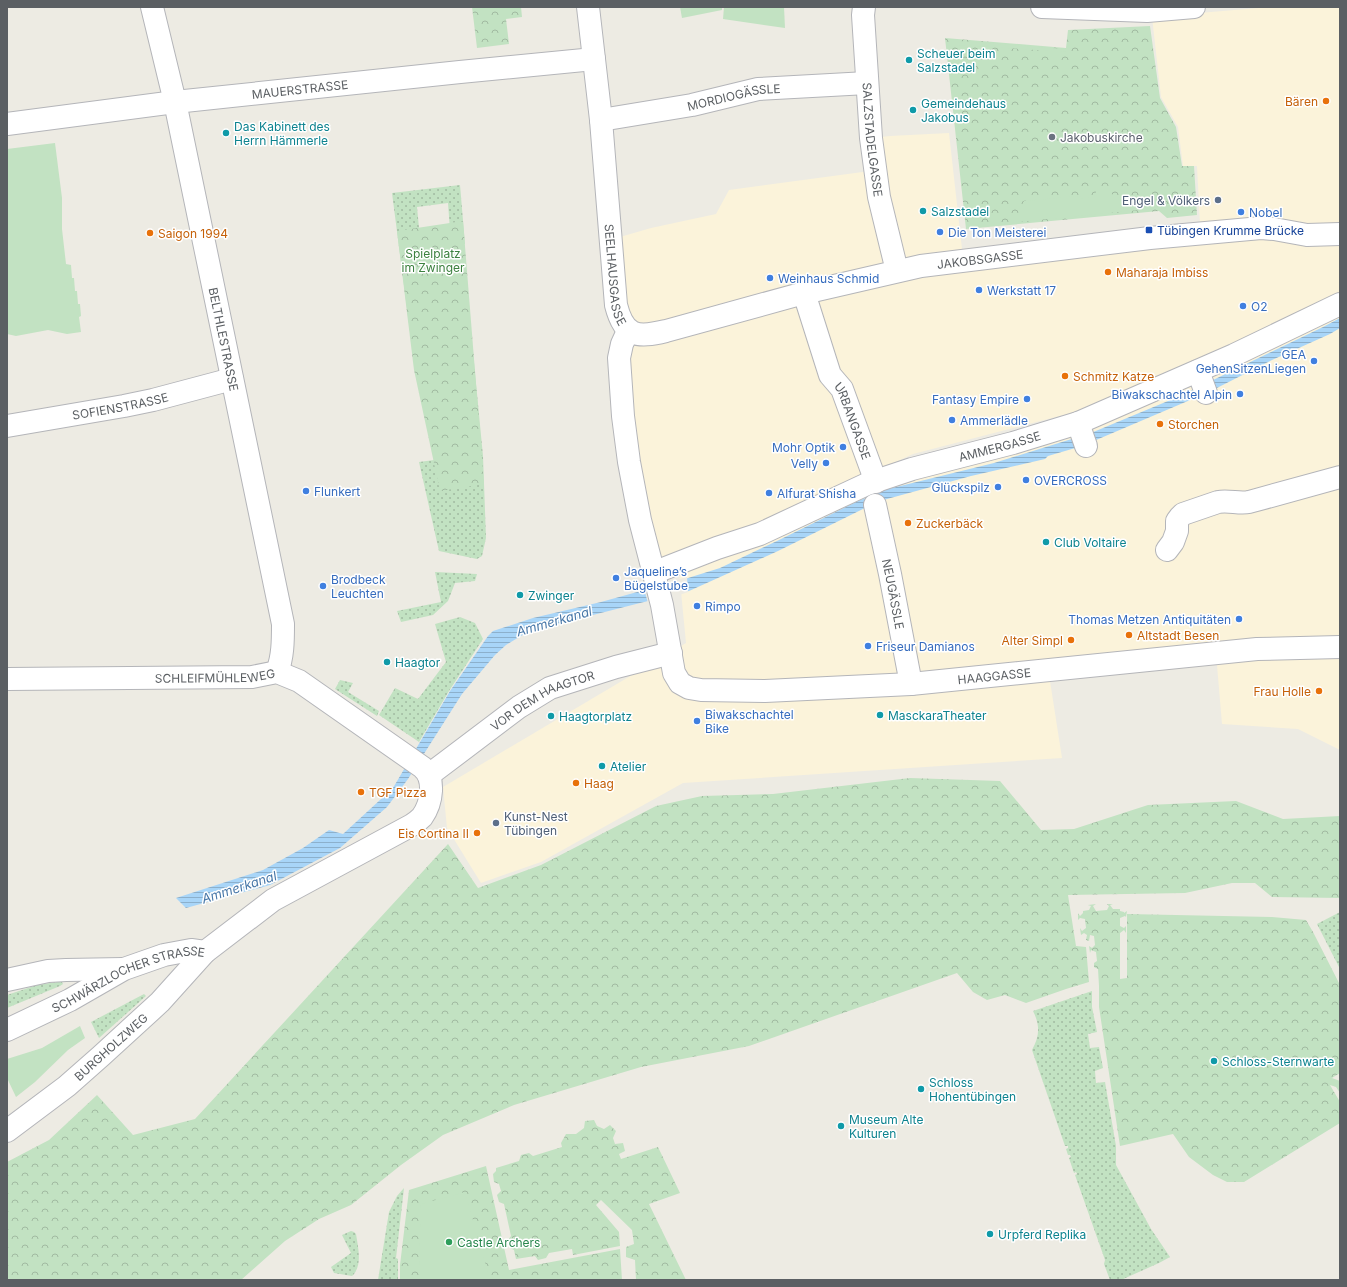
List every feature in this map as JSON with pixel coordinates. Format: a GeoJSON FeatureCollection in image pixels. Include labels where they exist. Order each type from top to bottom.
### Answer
{"type":"FeatureCollection","features":[{"type":"Feature","properties":{"kind":"street","name":"BELTHLESTRASSE"},"geometry":{"type":"LineString","coordinates":[[152,7],[175,102],[283,624],[281,663],[277,672]]}},
{"type":"Feature","properties":{"kind":"street","name":"SEELHAUSGASSE"},"geometry":{"type":"LineString","coordinates":[[588,7],[601,120],[616,305],[621,321],[628,330],[622,344],[619,358],[623,416],[635,497],[662,605],[671,653]]}},
{"type":"Feature","properties":{"kind":"street","name":"SALZSTADELGASSE"},"geometry":{"type":"LineString","coordinates":[[864,7],[871,138],[879,197],[897,271]]}},
{"type":"Feature","properties":{"kind":"street"},"geometry":{"type":"LineString","coordinates":[[1042,7],[1147,11],[1194,7]]}},
{"type":"Feature","properties":{"kind":"street","name":"MAUERSTRASSE"},"geometry":{"type":"LineString","coordinates":[[7,124],[175,102],[594,59]]}},
{"type":"Feature","properties":{"kind":"street","name":"MORDIOGÄSSLE"},"geometry":{"type":"LineString","coordinates":[[601,120],[692,106],[758,89],[867,84]]}},
{"type":"Feature","properties":{"kind":"street","name":"JAKOBSGASSE"},"geometry":{"type":"LineString","coordinates":[[628,330],[635,334],[654,334],[804,293],[897,271],[972,259],[1193,234],[1261,228],[1307,234],[1340,234]]}},
{"type":"Feature","properties":{"kind":"street","name":"URBANGASSE"},"geometry":{"type":"LineString","coordinates":[[804,293],[830,374],[842,389],[876,482]]}},
{"type":"Feature","properties":{"kind":"street","name":"AMMERGASSE"},"geometry":{"type":"LineString","coordinates":[[653,573],[717,548],[760,534],[867,484],[912,469],[1014,442],[1082,434],[1202,382],[1244,351],[1340,304]]}},
{"type":"Feature","properties":{"kind":"street","name":"SOFIENSTRASSE"},"geometry":{"type":"LineString","coordinates":[[7,426],[138,403],[232,379]]}},
{"type":"Feature","properties":{"kind":"street"},"geometry":{"type":"LineString","coordinates":[[1167,550],[1175,536],[1177,521],[1183,514],[1218,502],[1250,502],[1340,477]]}},
{"type":"Feature","properties":{"kind":"street","name":"NEUGÄSSLE"},"geometry":{"type":"LineString","coordinates":[[875,505],[911,684]]}},
{"type":"Feature","properties":{"kind":"street","name":"HAAGGASSE"},"geometry":{"type":"LineString","coordinates":[[671,653],[674,673],[680,683],[690,688],[701,690],[765,692],[911,684],[1257,649],[1340,647]]}},
{"type":"Feature","properties":{"kind":"street","name":"VOR DEM HAAGTOR"},"geometry":{"type":"LineString","coordinates":[[429,775],[519,707],[550,688],[616,667],[671,653]]}},
{"type":"Feature","properties":{"kind":"street","name":"SCHLEIFMÜHLEWEG"},"geometry":{"type":"LineString","coordinates":[[7,679],[252,677],[277,672],[299,681],[422,767],[429,775]]}},
{"type":"Feature","properties":{"kind":"street","name":"SCHWÄRZLOCHER STRASSE"},"geometry":{"type":"LineString","coordinates":[[7,1030],[70,1000],[124,969],[171,954],[191,950],[205,952],[273,900],[412,825],[422,817],[430,799],[431,782],[429,775]]}},
{"type":"Feature","properties":{"kind":"street","name":"BURGHOLZWEG"},"geometry":{"type":"LineString","coordinates":[[7,1131],[68,1086],[160,1002],[205,952]]}},
{"type":"Feature","properties":{"kind":"street"},"geometry":{"type":"LineString","coordinates":[[7,980],[54,971],[124,969]]}},
{"type":"Feature","properties":{"kind":"shaded area"},"geometry":{"type":"Polygon","coordinates":[[[1270,7],[1340,7],[1340,301],[1083,410],[913,454],[772,519],[660,559],[630,413],[620,237],[651,228],[716,214],[729,190],[870,171],[871,138],[949,133],[962,249],[1200,224],[1197,166],[1183,166],[1178,127],[1161,97],[1152,17],[1270,7]]]}},
{"type":"Feature","properties":{"kind":"shaded area"},"geometry":{"type":"Polygon","coordinates":[[[1340,307],[1340,750],[1298,729],[1222,724],[1217,665],[1050,681],[1062,758],[683,783],[541,862],[481,883],[447,828],[443,787],[686,643],[679,571],[811,516],[962,462],[1340,307]]]}},
{"type":"Feature","properties":{"kind":"green space"},"geometry":{"type":"Polygon","coordinates":[[[472,7],[521,7],[522,17],[506,19],[509,44],[477,48],[472,7]]]}},
{"type":"Feature","properties":{"kind":"green space"},"geometry":{"type":"Polygon","coordinates":[[[680,7],[722,7],[722,10],[682,18],[680,7]]]}},
{"type":"Feature","properties":{"kind":"green space"},"geometry":{"type":"Polygon","coordinates":[[[724,7],[784,7],[785,28],[723,19],[724,7]]]}},
{"type":"Feature","properties":{"kind":"green space"},"geometry":{"type":"Polygon","coordinates":[[[1150,26],[1160,98],[1176,127],[1182,166],[1194,166],[1197,215],[1167,218],[1159,211],[966,229],[945,38],[1066,48],[1068,30],[1150,26]]]}},
{"type":"Feature","properties":{"kind":"green space"},"geometry":{"type":"Polygon","coordinates":[[[959,41],[1066,49],[1066,52],[959,45],[959,41]]]}},
{"type":"Feature","properties":{"kind":"green space"},"geometry":{"type":"Polygon","coordinates":[[[55,143],[62,198],[62,229],[66,264],[71,265],[75,291],[77,291],[78,304],[80,304],[81,316],[79,317],[81,332],[67,334],[48,330],[16,336],[7,334],[7,149],[55,143]]]}},
{"type":"Feature","properties":{"kind":"green space","name":"Spielplatz im Zwinger"},"geometry":{"type":"Polygon","coordinates":[[[460,185],[465,244],[451,244],[448,203],[417,207],[420,238],[473,352],[483,456],[486,538],[482,556],[477,559],[439,551],[419,462],[434,460],[415,370],[392,193],[460,185]]]}},
{"type":"Feature","properties":{"kind":"green space"},"geometry":{"type":"Polygon","coordinates":[[[1096,192],[1103,192],[1159,206],[1159,208],[1018,222],[1016,218],[1024,201],[1080,196],[1082,199],[1094,197],[1096,192]]]}},
{"type":"Feature","properties":{"kind":"green space","name":"Spielplatz im Zwinger"},"geometry":{"type":"Polygon","coordinates":[[[463,221],[484,484],[440,491],[414,370],[397,231],[463,221]]]}},
{"type":"Feature","properties":{"kind":"green space"},"geometry":{"type":"Polygon","coordinates":[[[435,572],[477,574],[475,581],[455,583],[448,601],[433,615],[401,622],[397,611],[441,602],[435,572]]]}},
{"type":"Feature","properties":{"kind":"green space"},"geometry":{"type":"Polygon","coordinates":[[[460,617],[475,623],[483,639],[449,691],[419,742],[379,715],[395,688],[418,699],[446,662],[435,624],[460,617]]]}},
{"type":"Feature","properties":{"kind":"green space"},"geometry":{"type":"Polygon","coordinates":[[[340,680],[353,683],[348,692],[379,711],[377,716],[335,689],[340,680]]]}},
{"type":"Feature","properties":{"kind":"green space"},"geometry":{"type":"Polygon","coordinates":[[[910,778],[1000,781],[1041,830],[1074,829],[1148,805],[1236,801],[1283,819],[1340,816],[1340,898],[1272,897],[1255,883],[1232,883],[1185,893],[1068,895],[1076,946],[1086,947],[1089,982],[1026,1003],[1005,995],[987,1000],[973,992],[957,973],[749,1046],[641,1067],[514,1105],[443,1135],[401,1165],[351,1205],[319,1219],[285,1241],[241,1280],[7,1280],[7,1162],[49,1140],[97,1095],[133,1135],[195,1119],[448,844],[478,888],[541,865],[656,806],[702,796],[773,794],[910,778]]]}},
{"type":"Feature","properties":{"kind":"green space"},"geometry":{"type":"Polygon","coordinates":[[[1096,904],[1093,906],[1096,911],[1107,910],[1109,906],[1107,904],[1113,904],[1110,905],[1113,909],[1120,909],[1120,911],[1124,913],[1127,911],[1126,917],[1120,918],[1120,926],[1124,928],[1126,926],[1126,933],[1124,930],[1120,933],[1120,979],[1127,978],[1127,914],[1272,917],[1306,920],[1340,985],[1340,1073],[1332,1078],[1340,1081],[1340,1093],[1336,1087],[1330,1085],[1340,1102],[1340,1123],[1244,1182],[1227,1182],[1213,1175],[1189,1157],[1173,1134],[1120,1146],[1099,1007],[1098,969],[1094,967],[1094,963],[1097,961],[1096,952],[1091,950],[1090,953],[1089,946],[1092,948],[1095,945],[1094,936],[1090,935],[1089,941],[1086,940],[1087,935],[1084,933],[1081,935],[1080,928],[1082,931],[1086,928],[1085,919],[1080,918],[1078,920],[1078,913],[1080,916],[1083,911],[1089,910],[1091,906],[1088,905],[1096,904]]]}},
{"type":"Feature","properties":{"kind":"green space"},"geometry":{"type":"Polygon","coordinates":[[[1340,912],[1340,969],[1317,924],[1340,912]]]}},
{"type":"Feature","properties":{"kind":"green space"},"geometry":{"type":"Polygon","coordinates":[[[62,982],[63,984],[7,1008],[7,995],[37,985],[62,982]]]}},
{"type":"Feature","properties":{"kind":"green space"},"geometry":{"type":"Polygon","coordinates":[[[1092,991],[1092,1007],[1097,1032],[1088,1034],[1090,1048],[1099,1047],[1103,1068],[1095,1071],[1096,1083],[1105,1082],[1116,1146],[1116,1165],[1151,1229],[1170,1257],[1121,1280],[1110,1280],[1104,1264],[1105,1260],[1075,1175],[1077,1174],[1076,1172],[1074,1173],[1069,1158],[1071,1157],[1068,1155],[1066,1149],[1068,1146],[1065,1146],[1032,1050],[1038,1035],[1037,1021],[1033,1011],[1092,991]]]}},
{"type":"Feature","properties":{"kind":"green space"},"geometry":{"type":"Polygon","coordinates":[[[144,994],[146,996],[99,1038],[91,1022],[144,994]]]}},
{"type":"Feature","properties":{"kind":"green space"},"geometry":{"type":"Polygon","coordinates":[[[80,1026],[85,1038],[68,1050],[35,1082],[16,1097],[7,1078],[7,1059],[42,1048],[80,1026]]]}},
{"type":"Feature","properties":{"kind":"green space"},"geometry":{"type":"Polygon","coordinates":[[[594,1120],[597,1126],[604,1129],[610,1125],[616,1131],[613,1138],[615,1144],[623,1143],[625,1151],[619,1154],[621,1159],[658,1147],[680,1193],[649,1204],[686,1280],[636,1280],[635,1260],[626,1257],[626,1247],[634,1244],[632,1230],[601,1200],[596,1205],[619,1232],[620,1246],[573,1255],[572,1249],[549,1253],[546,1258],[538,1260],[535,1256],[516,1259],[514,1250],[510,1248],[508,1240],[511,1236],[504,1204],[499,1202],[497,1195],[501,1191],[499,1184],[494,1182],[493,1174],[496,1171],[496,1168],[519,1161],[521,1155],[529,1153],[533,1156],[562,1147],[561,1143],[566,1134],[576,1134],[584,1128],[585,1121],[594,1120]]]}},
{"type":"Feature","properties":{"kind":"green space"},"geometry":{"type":"Polygon","coordinates":[[[486,1166],[509,1270],[620,1249],[622,1280],[400,1280],[400,1265],[409,1190],[486,1166]]]}},
{"type":"Feature","properties":{"kind":"green space"},"geometry":{"type":"Polygon","coordinates":[[[404,1188],[396,1258],[398,1259],[398,1280],[378,1280],[389,1212],[397,1196],[404,1188]]]}},
{"type":"Feature","properties":{"kind":"green space","name":"Castle Archers"},"geometry":{"type":"Polygon","coordinates":[[[465,1192],[490,1280],[419,1280],[421,1204],[465,1192]]]}},
{"type":"Feature","properties":{"kind":"green space"},"geometry":{"type":"Polygon","coordinates":[[[351,1231],[356,1234],[359,1250],[358,1267],[352,1276],[334,1273],[331,1267],[351,1253],[342,1235],[351,1231]]]}},
{"type":"Feature","properties":{"kind":"water","name":"Ammerkanal"},"geometry":{"type":"Polygon","coordinates":[[[1340,318],[1340,328],[1330,334],[1272,360],[1209,392],[1082,446],[1048,456],[1045,459],[971,476],[887,499],[869,506],[778,551],[689,591],[526,633],[506,645],[495,655],[462,694],[408,779],[387,807],[340,848],[270,885],[186,908],[176,898],[263,870],[303,848],[329,830],[343,834],[393,788],[450,691],[493,631],[533,618],[601,602],[720,568],[858,501],[888,489],[994,463],[1091,433],[1180,396],[1340,318]]]}},
{"type":"Feature","properties":{"kind":"pier"},"geometry":{"type":"Polygon","coordinates":[[[687,577],[688,592],[648,603],[644,589],[687,577]]]}},
{"type":"Feature","properties":{"kind":"place","name":"Scheuer beim Salzstadel"},"geometry":{"type":"Point","coordinates":[909,60]}},
{"type":"Feature","properties":{"kind":"place","name":"Bären"},"geometry":{"type":"Point","coordinates":[1326,101]}},
{"type":"Feature","properties":{"kind":"place","name":"Gemeindehaus Jakobus"},"geometry":{"type":"Point","coordinates":[913,110]}},
{"type":"Feature","properties":{"kind":"place","name":"Das Kabinett des Herrn Hämmerle"},"geometry":{"type":"Point","coordinates":[226,133]}},
{"type":"Feature","properties":{"kind":"place","name":"Jakobuskirche"},"geometry":{"type":"Point","coordinates":[1052,137]}},
{"type":"Feature","properties":{"kind":"place","name":"Engel & Völkers"},"geometry":{"type":"Point","coordinates":[1218,200]}},
{"type":"Feature","properties":{"kind":"place","name":"Salzstadel"},"geometry":{"type":"Point","coordinates":[923,211]}},
{"type":"Feature","properties":{"kind":"place","name":"Nobel"},"geometry":{"type":"Point","coordinates":[1241,212]}},
{"type":"Feature","properties":{"kind":"place","name":"Tübingen Krumme Brücke"},"geometry":{"type":"Point","coordinates":[1149,230]}},
{"type":"Feature","properties":{"kind":"place","name":"Die Ton Meisterei"},"geometry":{"type":"Point","coordinates":[940,232]}},
{"type":"Feature","properties":{"kind":"place","name":"Saigon 1994"},"geometry":{"type":"Point","coordinates":[150,233]}},
{"type":"Feature","properties":{"kind":"place","name":"Maharaja Imbiss"},"geometry":{"type":"Point","coordinates":[1108,272]}},
{"type":"Feature","properties":{"kind":"place","name":"Weinhaus Schmid"},"geometry":{"type":"Point","coordinates":[770,278]}},
{"type":"Feature","properties":{"kind":"place","name":"Werkstatt 17"},"geometry":{"type":"Point","coordinates":[979,290]}},
{"type":"Feature","properties":{"kind":"place","name":"O2"},"geometry":{"type":"Point","coordinates":[1243,306]}},
{"type":"Feature","properties":{"kind":"place","name":"GEA GehenSitzenLiegen"},"geometry":{"type":"Point","coordinates":[1314,361]}},
{"type":"Feature","properties":{"kind":"place","name":"Schmitz Katze"},"geometry":{"type":"Point","coordinates":[1065,376]}},
{"type":"Feature","properties":{"kind":"place","name":"Biwakschachtel Alpin"},"geometry":{"type":"Point","coordinates":[1240,394]}},
{"type":"Feature","properties":{"kind":"place","name":"Fantasy Empire"},"geometry":{"type":"Point","coordinates":[1027,399]}},
{"type":"Feature","properties":{"kind":"place","name":"Ammerlädle"},"geometry":{"type":"Point","coordinates":[952,420]}},
{"type":"Feature","properties":{"kind":"place","name":"Storchen"},"geometry":{"type":"Point","coordinates":[1160,424]}},
{"type":"Feature","properties":{"kind":"place","name":"Mohr Optik"},"geometry":{"type":"Point","coordinates":[843,447]}},
{"type":"Feature","properties":{"kind":"place","name":"Velly"},"geometry":{"type":"Point","coordinates":[826,463]}},
{"type":"Feature","properties":{"kind":"place","name":"OVERCROSS"},"geometry":{"type":"Point","coordinates":[1026,480]}},
{"type":"Feature","properties":{"kind":"place","name":"Glückspilz"},"geometry":{"type":"Point","coordinates":[998,487]}},
{"type":"Feature","properties":{"kind":"place","name":"Flunkert"},"geometry":{"type":"Point","coordinates":[306,491]}},
{"type":"Feature","properties":{"kind":"place","name":"Alfurat Shisha"},"geometry":{"type":"Point","coordinates":[769,493]}},
{"type":"Feature","properties":{"kind":"place","name":"Zuckerbäck"},"geometry":{"type":"Point","coordinates":[908,523]}},
{"type":"Feature","properties":{"kind":"place","name":"Club Voltaire"},"geometry":{"type":"Point","coordinates":[1046,542]}},
{"type":"Feature","properties":{"kind":"place","name":"Jaqueline’s Bügelstube"},"geometry":{"type":"Point","coordinates":[616,578]}},
{"type":"Feature","properties":{"kind":"place","name":"Brodbeck Leuchten"},"geometry":{"type":"Point","coordinates":[323,586]}},
{"type":"Feature","properties":{"kind":"place","name":"Zwinger"},"geometry":{"type":"Point","coordinates":[520,595]}},
{"type":"Feature","properties":{"kind":"place","name":"Rimpo"},"geometry":{"type":"Point","coordinates":[697,606]}},
{"type":"Feature","properties":{"kind":"place","name":"Thomas Metzen Antiquitäten"},"geometry":{"type":"Point","coordinates":[1239,619]}},
{"type":"Feature","properties":{"kind":"place","name":"Altstadt Besen"},"geometry":{"type":"Point","coordinates":[1129,635]}},
{"type":"Feature","properties":{"kind":"place","name":"Alter Simpl"},"geometry":{"type":"Point","coordinates":[1071,640]}},
{"type":"Feature","properties":{"kind":"place","name":"Friseur Damianos"},"geometry":{"type":"Point","coordinates":[868,646]}},
{"type":"Feature","properties":{"kind":"place","name":"Haagtor"},"geometry":{"type":"Point","coordinates":[387,662]}},
{"type":"Feature","properties":{"kind":"place","name":"Frau Holle"},"geometry":{"type":"Point","coordinates":[1319,691]}},
{"type":"Feature","properties":{"kind":"place","name":"MasckaraTheater"},"geometry":{"type":"Point","coordinates":[880,715]}},
{"type":"Feature","properties":{"kind":"place","name":"Haagtorplatz"},"geometry":{"type":"Point","coordinates":[551,716]}},
{"type":"Feature","properties":{"kind":"place","name":"Biwakschachtel Bike"},"geometry":{"type":"Point","coordinates":[697,721]}},
{"type":"Feature","properties":{"kind":"place","name":"Atelier"},"geometry":{"type":"Point","coordinates":[602,766]}},
{"type":"Feature","properties":{"kind":"place","name":"Haag"},"geometry":{"type":"Point","coordinates":[576,783]}},
{"type":"Feature","properties":{"kind":"place","name":"TGF Pizza"},"geometry":{"type":"Point","coordinates":[361,792]}},
{"type":"Feature","properties":{"kind":"place","name":"Kunst-Nest Tübingen"},"geometry":{"type":"Point","coordinates":[496,823]}},
{"type":"Feature","properties":{"kind":"place","name":"Eis Cortina II"},"geometry":{"type":"Point","coordinates":[477,833]}},
{"type":"Feature","properties":{"kind":"place","name":"Schloss-Sternwarte"},"geometry":{"type":"Point","coordinates":[1214,1061]}},
{"type":"Feature","properties":{"kind":"place","name":"Schloss Hohentübingen"},"geometry":{"type":"Point","coordinates":[921,1089]}},
{"type":"Feature","properties":{"kind":"place","name":"Museum Alte Kulturen"},"geometry":{"type":"Point","coordinates":[841,1126]}},
{"type":"Feature","properties":{"kind":"place","name":"Urpferd Replika"},"geometry":{"type":"Point","coordinates":[990,1234]}},
{"type":"Feature","properties":{"kind":"place","name":"Castle Archers"},"geometry":{"type":"Point","coordinates":[449,1242]}}]}
